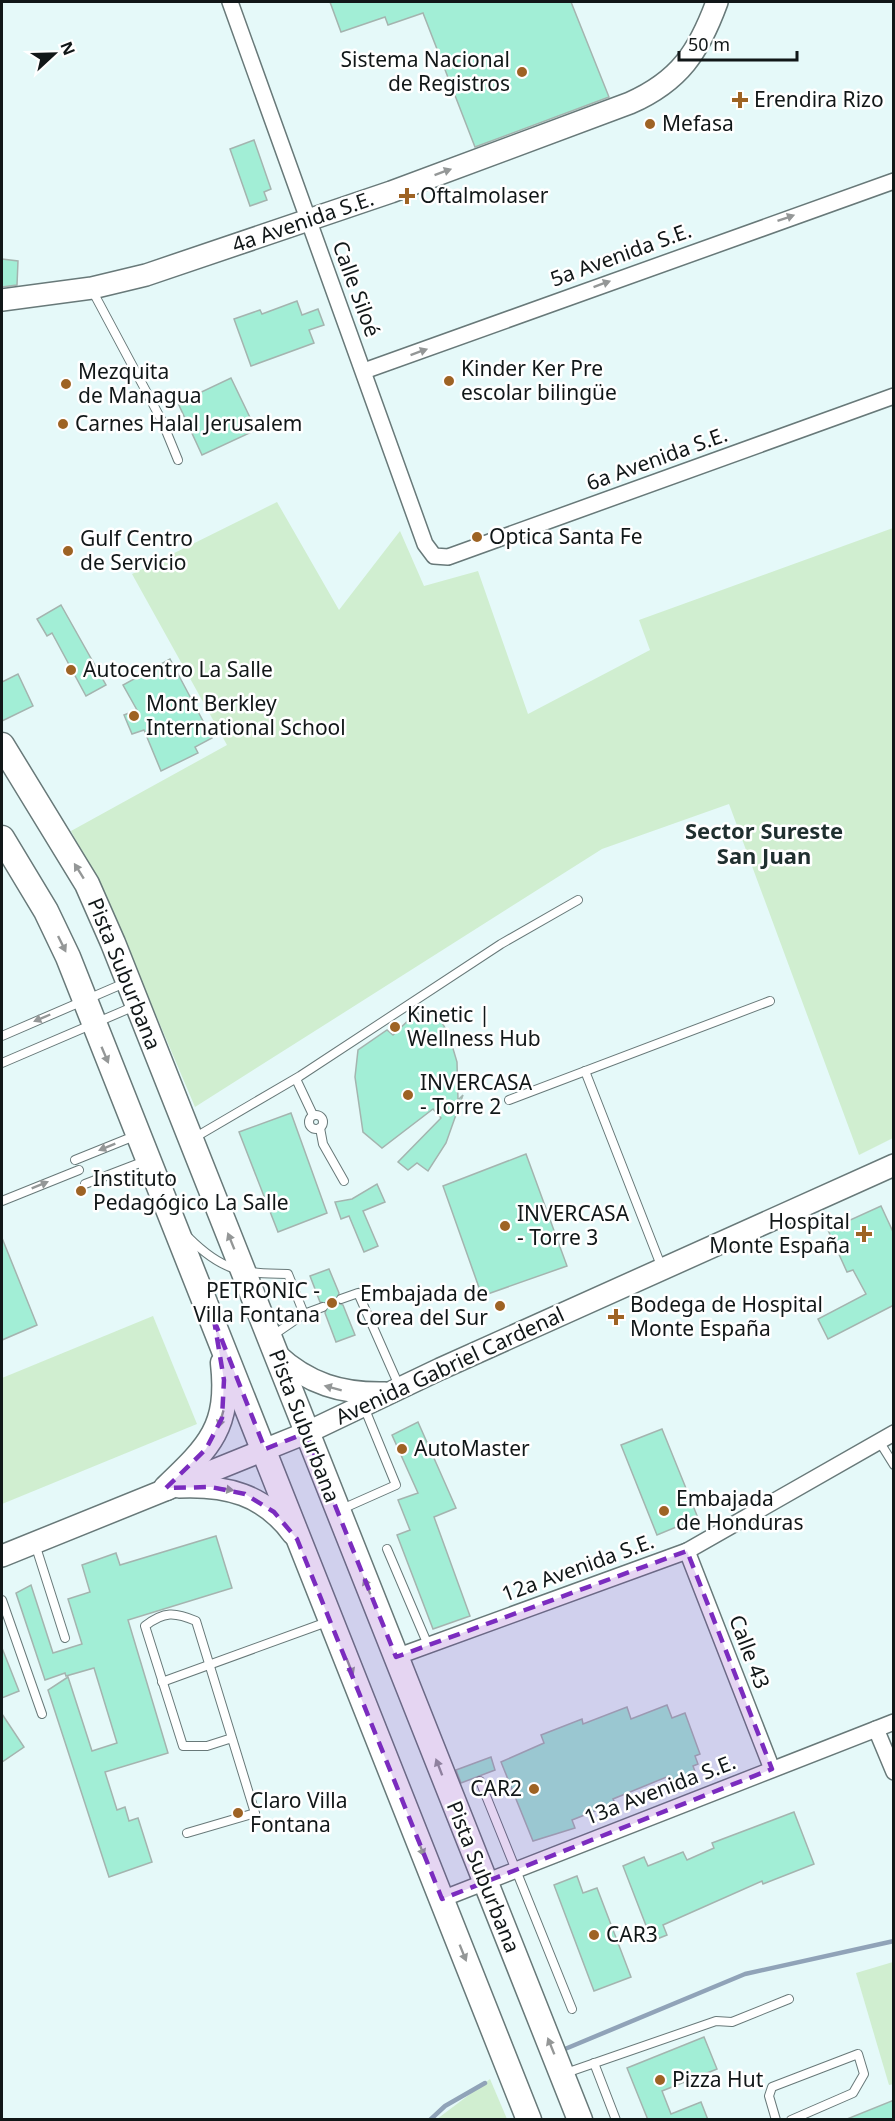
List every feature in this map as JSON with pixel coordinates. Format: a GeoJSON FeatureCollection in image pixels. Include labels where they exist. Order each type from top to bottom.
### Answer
{"type":"FeatureCollection","features":[{"type":"Feature","properties":{"kind":"main road","name":"Pista Suburbana"},"geometry":{"type":"LineString","coordinates":[[2,745],[87,884],[128,981],[580,2120]]}},
{"type":"Feature","properties":{"kind":"main road"},"geometry":{"type":"LineString","coordinates":[[2,838],[46,911],[68,957],[83,1001],[214,1320],[530,2120]]}},
{"type":"Feature","properties":{"kind":"main road"},"geometry":{"type":"LineString","coordinates":[[166,1488],[206,1449],[222,1418],[225,1380],[214,1320]]}},
{"type":"Feature","properties":{"kind":"street","name":"Calle Siloé"},"geometry":{"type":"LineString","coordinates":[[230,2],[425,544],[434,556]]}},
{"type":"Feature","properties":{"kind":"street","name":"4a Avenida S.E."},"geometry":{"type":"LineString","coordinates":[[2,300],[92,288],[146,275],[309,220],[630,103],[656,92],[679,71],[704,38],[717,2]]}},
{"type":"Feature","properties":{"kind":"street","name":"5a Avenida S.E."},"geometry":{"type":"LineString","coordinates":[[364,371],[894,181]]}},
{"type":"Feature","properties":{"kind":"street","name":"6a Avenida S.E."},"geometry":{"type":"LineString","coordinates":[[434,556],[448,557],[894,396]]}},
{"type":"Feature","properties":{"kind":"street","name":"Avenida Gabriel Cardenal"},"geometry":{"type":"LineString","coordinates":[[2,1556],[306,1432],[894,1165]]}},
{"type":"Feature","properties":{"kind":"street"},"geometry":{"type":"LineString","coordinates":[[273,1346],[303,1376],[324,1386],[359,1393],[396,1390]]}},
{"type":"Feature","properties":{"kind":"street","name":"12a Avenida S.E."},"geometry":{"type":"LineString","coordinates":[[396,1657],[687,1551],[894,1433]]}},
{"type":"Feature","properties":{"kind":"street"},"geometry":{"type":"LineString","coordinates":[[166,1488],[225,1489],[256,1499],[281,1519],[306,1553]]}},
{"type":"Feature","properties":{"kind":"street","name":"Calle 43"},"geometry":{"type":"LineString","coordinates":[[687,1551],[772,1769]]}},
{"type":"Feature","properties":{"kind":"street","name":"13a Avenida S.E."},"geometry":{"type":"LineString","coordinates":[[441,1899],[484,1880],[894,1722]]}},
{"type":"Feature","properties":{"kind":"street"},"geometry":{"type":"LineString","coordinates":[[876,1729],[894,1772]]}},
{"type":"Feature","properties":{"kind":"lane"},"geometry":{"type":"LineString","coordinates":[[92,288],[162,421],[178,460]]}},
{"type":"Feature","properties":{"kind":"lane"},"geometry":{"type":"LineString","coordinates":[[190,1140],[296,1079],[501,944],[578,900]]}},
{"type":"Feature","properties":{"kind":"lane"},"geometry":{"type":"LineString","coordinates":[[2,1036],[128,981]]}},
{"type":"Feature","properties":{"kind":"lane"},"geometry":{"type":"LineString","coordinates":[[509,1100],[770,1001]]}},
{"type":"Feature","properties":{"kind":"lane"},"geometry":{"type":"LineString","coordinates":[[2,1063],[137,1005]]}},
{"type":"Feature","properties":{"kind":"lane"},"geometry":{"type":"LineString","coordinates":[[585,1071],[663,1270]]}},
{"type":"Feature","properties":{"kind":"lane"},"geometry":{"type":"LineString","coordinates":[[296,1079],[313,1115],[322,1118],[324,1122],[320,1128],[323,1144],[344,1181]]}},
{"type":"Feature","properties":{"kind":"lane"},"geometry":{"type":"LineString","coordinates":[[75,1160],[138,1135]]}},
{"type":"Feature","properties":{"kind":"lane"},"geometry":{"type":"LineString","coordinates":[[85,1184],[148,1160]]}},
{"type":"Feature","properties":{"kind":"lane"},"geometry":{"type":"LineString","coordinates":[[2,1201],[79,1170]]}},
{"type":"Feature","properties":{"kind":"lane"},"geometry":{"type":"LineString","coordinates":[[174,1223],[194,1243],[226,1268],[244,1273],[288,1274],[304,1314]]}},
{"type":"Feature","properties":{"kind":"lane"},"geometry":{"type":"LineString","coordinates":[[341,1299],[358,1293],[396,1390]]}},
{"type":"Feature","properties":{"kind":"lane"},"geometry":{"type":"LineString","coordinates":[[273,1346],[304,1314],[322,1307]]}},
{"type":"Feature","properties":{"kind":"lane"},"geometry":{"type":"LineString","coordinates":[[337,1511],[396,1485],[363,1406]]}},
{"type":"Feature","properties":{"kind":"lane"},"geometry":{"type":"LineString","coordinates":[[879,1441],[894,1465]]}},
{"type":"Feature","properties":{"kind":"lane"},"geometry":{"type":"LineString","coordinates":[[35,1543],[65,1638]]}},
{"type":"Feature","properties":{"kind":"lane"},"geometry":{"type":"LineString","coordinates":[[387,1549],[428,1645]]}},
{"type":"Feature","properties":{"kind":"lane"},"geometry":{"type":"LineString","coordinates":[[2,1600],[6,1624],[42,1714]]}},
{"type":"Feature","properties":{"kind":"lane"},"geometry":{"type":"LineString","coordinates":[[187,1833],[255,1813],[210,1665],[196,1622],[178,1613],[156,1617],[145,1626],[183,1746],[207,1746],[232,1738]]}},
{"type":"Feature","properties":{"kind":"lane"},"geometry":{"type":"LineString","coordinates":[[162,1683],[332,1620]]}},
{"type":"Feature","properties":{"kind":"lane"},"geometry":{"type":"LineString","coordinates":[[480,1780],[572,2009]]}},
{"type":"Feature","properties":{"kind":"lane"},"geometry":{"type":"LineString","coordinates":[[562,2074],[716,2021],[732,2022],[789,1999]]}},
{"type":"Feature","properties":{"kind":"lane"},"geometry":{"type":"LineString","coordinates":[[776,2120],[768,2096],[772,2087],[858,2054],[864,2074],[853,2092],[791,2120]]}},
{"type":"Feature","properties":{"kind":"lane"},"geometry":{"type":"LineString","coordinates":[[594,2063],[616,2120]]}},
{"type":"Feature","properties":{"kind":"highlighted area"},"geometry":{"type":"Polygon","coordinates":[[[214,1320],[265,1449],[306,1433],[396,1657],[687,1551],[772,1769],[442,1899],[297,1539],[274,1512],[245,1494],[211,1487],[166,1488],[206,1449],[222,1418],[224,1380],[214,1320]]]}},
{"type":"Feature","properties":{"kind":"green space"},"geometry":{"type":"Polygon","coordinates":[[[277,502],[339,610],[400,531],[424,586],[478,571],[528,714],[650,650],[639,620],[893,528],[893,1138],[859,1155],[729,804],[602,849],[195,1107],[106,897],[71,831],[227,745],[132,574],[277,502]]]}},
{"type":"Feature","properties":{"kind":"green space"},"geometry":{"type":"Polygon","coordinates":[[[153,1316],[197,1424],[2,1504],[2,1378],[153,1316]]]}},
{"type":"Feature","properties":{"kind":"green space"},"geometry":{"type":"Polygon","coordinates":[[[893,1962],[894,2084],[889,2085],[856,1973],[893,1962]]]}},
{"type":"Feature","properties":{"kind":"green space"},"geometry":{"type":"Polygon","coordinates":[[[490,2079],[507,2119],[437,2119],[490,2079]]]}},
{"type":"Feature","properties":{"kind":"building","name":"Sistema Nacional de Registros"},"geometry":{"type":"Polygon","coordinates":[[[330,2],[571,2],[609,97],[475,147],[423,13],[388,25],[385,17],[341,32],[330,2]]]}},
{"type":"Feature","properties":{"kind":"building"},"geometry":{"type":"Polygon","coordinates":[[[254,140],[271,189],[264,192],[267,200],[250,206],[230,149],[254,140]]]}},
{"type":"Feature","properties":{"kind":"building"},"geometry":{"type":"Polygon","coordinates":[[[2,259],[18,261],[17,285],[2,287],[2,259]]]}},
{"type":"Feature","properties":{"kind":"building"},"geometry":{"type":"Polygon","coordinates":[[[297,301],[302,315],[318,309],[324,325],[309,330],[314,343],[251,366],[234,319],[260,310],[262,314],[297,301]]]}},
{"type":"Feature","properties":{"kind":"building"},"geometry":{"type":"Polygon","coordinates":[[[231,378],[256,430],[202,455],[178,403],[231,378]]]}},
{"type":"Feature","properties":{"kind":"building"},"geometry":{"type":"Polygon","coordinates":[[[61,605],[106,685],[86,696],[52,633],[47,636],[37,619],[61,605]]]}},
{"type":"Feature","properties":{"kind":"building"},"geometry":{"type":"Polygon","coordinates":[[[170,659],[212,738],[195,747],[198,753],[161,771],[144,730],[132,734],[124,715],[137,710],[123,685],[170,659]]]}},
{"type":"Feature","properties":{"kind":"building"},"geometry":{"type":"Polygon","coordinates":[[[18,674],[33,706],[2,721],[2,682],[18,674]]]}},
{"type":"Feature","properties":{"kind":"building","name":"INVERCASA - Torre 2"},"geometry":{"type":"Polygon","coordinates":[[[417,1012],[424,1019],[436,1012],[449,1035],[457,1062],[458,1100],[463,1095],[446,1143],[428,1171],[417,1163],[408,1170],[398,1162],[441,1118],[433,1109],[382,1148],[363,1132],[355,1077],[358,1050],[387,1030],[393,1035],[417,1012]]]}},
{"type":"Feature","properties":{"kind":"building"},"geometry":{"type":"Polygon","coordinates":[[[291,1113],[327,1213],[278,1232],[239,1132],[291,1113]]]}},
{"type":"Feature","properties":{"kind":"building","name":"INVERCASA - Torre 3"},"geometry":{"type":"Polygon","coordinates":[[[526,1154],[567,1266],[482,1296],[443,1186],[526,1154]]]}},
{"type":"Feature","properties":{"kind":"building"},"geometry":{"type":"Polygon","coordinates":[[[377,1184],[385,1202],[363,1211],[378,1246],[364,1252],[349,1216],[341,1219],[335,1202],[352,1199],[377,1184]]]}},
{"type":"Feature","properties":{"kind":"building"},"geometry":{"type":"Polygon","coordinates":[[[881,1206],[894,1234],[894,1305],[828,1339],[818,1319],[866,1294],[853,1270],[847,1272],[828,1230],[881,1206]]]}},
{"type":"Feature","properties":{"kind":"building"},"geometry":{"type":"Polygon","coordinates":[[[2,1238],[37,1325],[2,1340],[2,1238]]]}},
{"type":"Feature","properties":{"kind":"building","name":"PETRONIC - Villa Fontana"},"geometry":{"type":"Polygon","coordinates":[[[329,1269],[339,1293],[336,1302],[343,1305],[355,1335],[336,1342],[325,1313],[328,1304],[320,1302],[310,1276],[329,1269]]]}},
{"type":"Feature","properties":{"kind":"building"},"geometry":{"type":"Polygon","coordinates":[[[418,1422],[456,1508],[434,1517],[470,1616],[433,1629],[397,1535],[410,1530],[398,1500],[418,1493],[392,1435],[418,1422]]]}},
{"type":"Feature","properties":{"kind":"building"},"geometry":{"type":"Polygon","coordinates":[[[662,1429],[698,1518],[657,1535],[621,1445],[662,1429]]]}},
{"type":"Feature","properties":{"kind":"building"},"geometry":{"type":"Polygon","coordinates":[[[216,1536],[232,1588],[128,1620],[168,1753],[105,1772],[117,1810],[125,1807],[129,1821],[138,1818],[152,1862],[109,1877],[48,1690],[68,1677],[92,1751],[117,1743],[94,1668],[66,1676],[65,1673],[45,1680],[16,1593],[31,1585],[53,1653],[82,1644],[68,1599],[90,1592],[82,1565],[116,1553],[120,1565],[216,1536]]]}},
{"type":"Feature","properties":{"kind":"building"},"geometry":{"type":"Polygon","coordinates":[[[2,1648],[19,1691],[2,1698],[2,1648]]]}},
{"type":"Feature","properties":{"kind":"building"},"geometry":{"type":"Polygon","coordinates":[[[667,1705],[672,1718],[685,1713],[700,1754],[695,1756],[698,1764],[693,1766],[697,1777],[673,1786],[669,1776],[613,1799],[615,1803],[572,1820],[575,1828],[533,1841],[501,1762],[544,1743],[541,1735],[582,1719],[583,1724],[627,1707],[631,1719],[667,1705]]]}},
{"type":"Feature","properties":{"kind":"building"},"geometry":{"type":"Polygon","coordinates":[[[2,1714],[24,1747],[2,1762],[2,1714]]]}},
{"type":"Feature","properties":{"kind":"building"},"geometry":{"type":"Polygon","coordinates":[[[491,1757],[495,1770],[461,1783],[456,1770],[491,1757]]]}},
{"type":"Feature","properties":{"kind":"building"},"geometry":{"type":"Polygon","coordinates":[[[794,1812],[814,1864],[763,1884],[762,1881],[663,1925],[667,1935],[652,1941],[623,1866],[644,1857],[648,1866],[683,1852],[687,1860],[714,1848],[712,1843],[794,1812]]]}},
{"type":"Feature","properties":{"kind":"building","name":"CAR3"},"geometry":{"type":"Polygon","coordinates":[[[577,1876],[583,1893],[597,1888],[631,1977],[594,1991],[554,1885],[577,1876]]]}},
{"type":"Feature","properties":{"kind":"building","name":"Pizza Hut"},"geometry":{"type":"Polygon","coordinates":[[[704,2037],[717,2069],[662,2091],[671,2114],[701,2102],[708,2120],[648,2120],[627,2068],[704,2037]]]}},
{"type":"Feature","properties":{"kind":"building"},"geometry":{"type":"Polygon","coordinates":[[[894,2100],[894,2120],[847,2120],[847,2119],[894,2100]]]}},
{"type":"Feature","properties":{"kind":"waterway"},"geometry":{"type":"LineString","coordinates":[[565,2049],[745,1974],[894,1941]]}},
{"type":"Feature","properties":{"kind":"waterway"},"geometry":{"type":"LineString","coordinates":[[430,2120],[445,2106],[485,2083]]}},
{"type":"Feature","properties":{"kind":"place","name":"Sistema Nacional de Registros"},"geometry":{"type":"Point","coordinates":[522,72]}},
{"type":"Feature","properties":{"kind":"place","name":"Erendira Rizo"},"geometry":{"type":"Point","coordinates":[740,100]}},
{"type":"Feature","properties":{"kind":"place","name":"Mefasa"},"geometry":{"type":"Point","coordinates":[650,124]}},
{"type":"Feature","properties":{"kind":"place","name":"Oftalmolaser"},"geometry":{"type":"Point","coordinates":[407,196]}},
{"type":"Feature","properties":{"kind":"place","name":"Kinder Ker Pre escolar bilingüe"},"geometry":{"type":"Point","coordinates":[449,381]}},
{"type":"Feature","properties":{"kind":"place","name":"Mezquita de Managua"},"geometry":{"type":"Point","coordinates":[66,384]}},
{"type":"Feature","properties":{"kind":"place","name":"Carnes Halal Jerusalem"},"geometry":{"type":"Point","coordinates":[63,424]}},
{"type":"Feature","properties":{"kind":"place","name":"Optica Santa Fe"},"geometry":{"type":"Point","coordinates":[477,537]}},
{"type":"Feature","properties":{"kind":"place","name":"Gulf Centro de Servicio"},"geometry":{"type":"Point","coordinates":[68,551]}},
{"type":"Feature","properties":{"kind":"place","name":"Autocentro La Salle"},"geometry":{"type":"Point","coordinates":[71,670]}},
{"type":"Feature","properties":{"kind":"place","name":"Mont Berkley International School"},"geometry":{"type":"Point","coordinates":[134,716]}},
{"type":"Feature","properties":{"kind":"place","name":"Kinetic | Wellness Hub"},"geometry":{"type":"Point","coordinates":[395,1027]}},
{"type":"Feature","properties":{"kind":"place","name":"INVERCASA - Torre 2"},"geometry":{"type":"Point","coordinates":[408,1095]}},
{"type":"Feature","properties":{"kind":"place","name":"Instituto Pedagógico La Salle"},"geometry":{"type":"Point","coordinates":[81,1191]}},
{"type":"Feature","properties":{"kind":"place","name":"INVERCASA - Torre 3"},"geometry":{"type":"Point","coordinates":[505,1226]}},
{"type":"Feature","properties":{"kind":"place","name":"Hospital Monte España"},"geometry":{"type":"Point","coordinates":[864,1234]}},
{"type":"Feature","properties":{"kind":"place","name":"PETRONIC - Villa Fontana"},"geometry":{"type":"Point","coordinates":[332,1303]}},
{"type":"Feature","properties":{"kind":"place","name":"Embajada de Corea del Sur"},"geometry":{"type":"Point","coordinates":[500,1306]}},
{"type":"Feature","properties":{"kind":"place","name":"Bodega de Hospital Monte España"},"geometry":{"type":"Point","coordinates":[616,1317]}},
{"type":"Feature","properties":{"kind":"place","name":"AutoMaster"},"geometry":{"type":"Point","coordinates":[402,1449]}},
{"type":"Feature","properties":{"kind":"place","name":"Embajada de Honduras"},"geometry":{"type":"Point","coordinates":[664,1511]}},
{"type":"Feature","properties":{"kind":"place","name":"CAR2"},"geometry":{"type":"Point","coordinates":[534,1789]}},
{"type":"Feature","properties":{"kind":"place","name":"Claro Villa Fontana"},"geometry":{"type":"Point","coordinates":[238,1813]}},
{"type":"Feature","properties":{"kind":"place","name":"CAR3"},"geometry":{"type":"Point","coordinates":[594,1935]}},
{"type":"Feature","properties":{"kind":"place","name":"Pizza Hut"},"geometry":{"type":"Point","coordinates":[660,2080]}},
{"type":"Feature","properties":{"kind":"district","name":"Sector Sureste San Juan"},"geometry":{"type":"Point","coordinates":[764,844]}}]}
